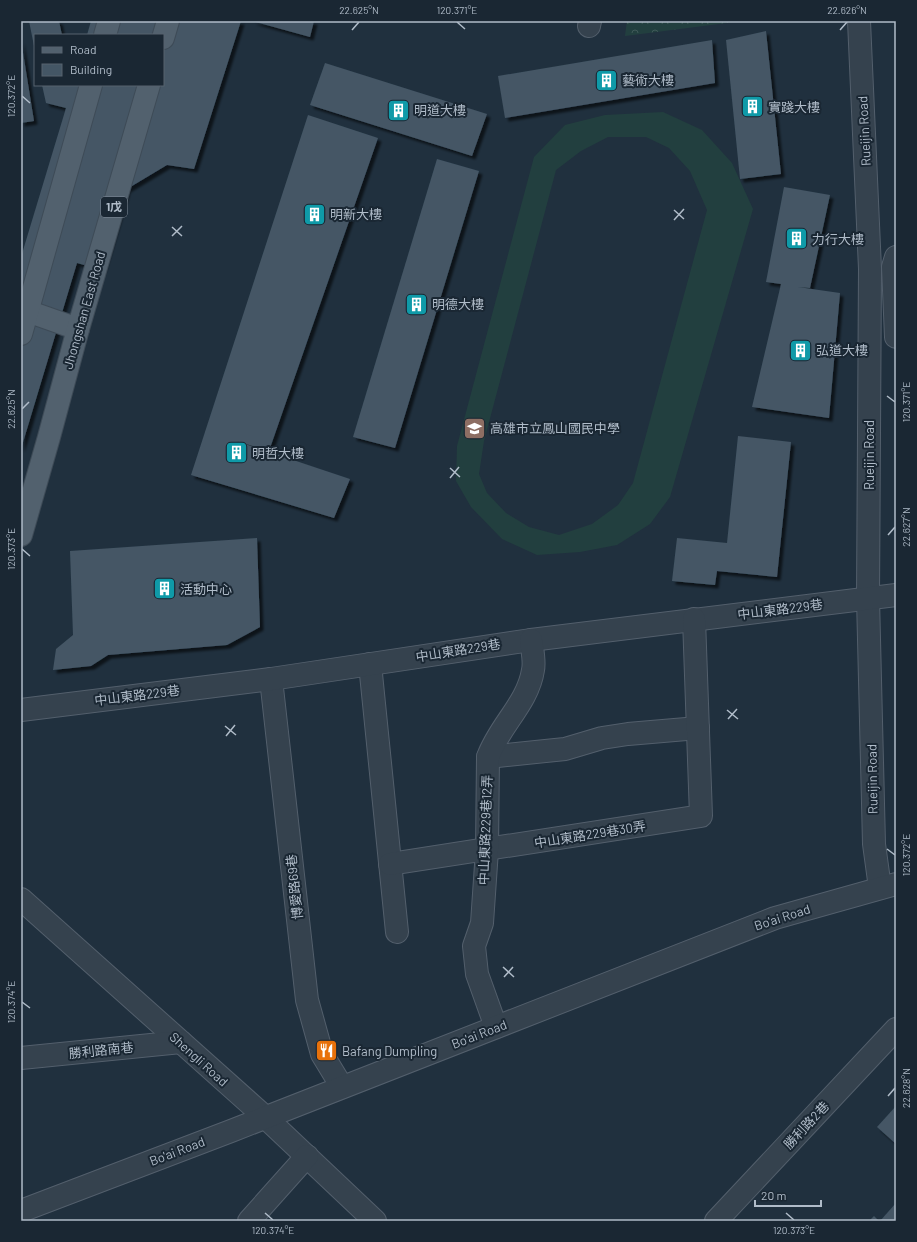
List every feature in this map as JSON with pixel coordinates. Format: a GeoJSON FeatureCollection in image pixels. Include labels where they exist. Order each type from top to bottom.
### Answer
{"type":"FeatureCollection","features":[{"type":"Feature","properties":{"kind":"main road"},"geometry":{"type":"LineString","coordinates":[[105,34],[109,21]]}},
{"type":"Feature","properties":{"kind":"main road"},"geometry":{"type":"LineString","coordinates":[[164,35],[168,21]]}},
{"type":"Feature","properties":{"kind":"main road"},"geometry":{"type":"LineString","coordinates":[[21,334],[24,310],[91,86]]}},
{"type":"Feature","properties":{"kind":"main road","name":"Jhongshan East Road"},"geometry":{"type":"LineString","coordinates":[[21,535],[78,329],[149,86]]}},
{"type":"Feature","properties":{"kind":"main road"},"geometry":{"type":"LineString","coordinates":[[24,310],[78,329]]}},
{"type":"Feature","properties":{"kind":"street","name":"Rueijin Road"},"geometry":{"type":"LineString","coordinates":[[859,21],[870,269],[868,598],[874,844],[888,886]]}},
{"type":"Feature","properties":{"kind":"street"},"geometry":{"type":"LineString","coordinates":[[870,269],[895,264],[896,337]]}},
{"type":"Feature","properties":{"kind":"street","name":"中山東路229巷"},"geometry":{"type":"LineString","coordinates":[[21,710],[272,679],[532,640],[896,595]]}},
{"type":"Feature","properties":{"kind":"street","name":"中山東路229巷30弄"},"geometry":{"type":"LineString","coordinates":[[390,864],[701,816],[694,619]]}},
{"type":"Feature","properties":{"kind":"street","name":"中山東路229巷12弄"},"geometry":{"type":"LineString","coordinates":[[496,1027],[477,974],[474,946],[482,923],[486,850],[488,757],[493,744],[528,691],[534,669],[532,640]]}},
{"type":"Feature","properties":{"kind":"street"},"geometry":{"type":"LineString","coordinates":[[370,664],[397,932]]}},
{"type":"Feature","properties":{"kind":"street","name":"博愛路69巷"},"geometry":{"type":"LineString","coordinates":[[272,679],[307,1000],[322,1054],[342,1087]]}},
{"type":"Feature","properties":{"kind":"street"},"geometry":{"type":"LineString","coordinates":[[488,757],[565,749],[602,738],[628,734],[698,728]]}},
{"type":"Feature","properties":{"kind":"street","name":"Bo'ai Road"},"geometry":{"type":"LineString","coordinates":[[21,1211],[775,918],[888,886]]}},
{"type":"Feature","properties":{"kind":"street","name":"Shengli Road"},"geometry":{"type":"LineString","coordinates":[[21,899],[265,1117],[375,1221]]}},
{"type":"Feature","properties":{"kind":"street","name":"勝利路2巷"},"geometry":{"type":"LineString","coordinates":[[716,1221],[896,1029]]}},
{"type":"Feature","properties":{"kind":"street","name":"勝利路南巷"},"geometry":{"type":"LineString","coordinates":[[21,1058],[181,1042]]}},
{"type":"Feature","properties":{"kind":"street"},"geometry":{"type":"LineString","coordinates":[[249,1221],[307,1156]]}},
{"type":"Feature","properties":{"kind":"green space"},"geometry":{"type":"Polygon","coordinates":[[[627,21],[742,21],[625,36],[627,21]]]}},
{"type":"Feature","properties":{"kind":"green space"},"geometry":{"type":"Polygon","coordinates":[[[663,112],[702,130],[732,163],[753,209],[670,497],[650,524],[617,545],[580,552],[537,555],[502,539],[471,507],[456,481],[457,446],[534,157],[565,125],[605,115],[663,112]],[[608,137],[581,151],[556,170],[484,441],[479,474],[487,493],[506,513],[529,527],[559,535],[592,524],[618,505],[633,483],[707,210],[690,171],[669,148],[646,137],[608,137]]]}},
{"type":"Feature","properties":{"kind":"building"},"geometry":{"type":"Polygon","coordinates":[[[29,21],[59,21],[62,34],[34,34],[34,46],[29,21]]]}},
{"type":"Feature","properties":{"kind":"building"},"geometry":{"type":"Polygon","coordinates":[[[91,21],[241,21],[194,169],[167,165],[127,189],[102,270],[77,263],[21,449],[21,257],[66,108],[46,103],[42,86],[164,86],[164,34],[87,34],[91,21]]]}},
{"type":"Feature","properties":{"kind":"building"},"geometry":{"type":"Polygon","coordinates":[[[252,21],[314,21],[310,37],[252,21]]]}},
{"type":"Feature","properties":{"kind":"building","name":"實踐大樓"},"geometry":{"type":"Polygon","coordinates":[[[766,31],[781,174],[740,179],[726,40],[766,31]]]}},
{"type":"Feature","properties":{"kind":"building"},"geometry":{"type":"Polygon","coordinates":[[[21,40],[34,121],[21,123],[21,40]]]}},
{"type":"Feature","properties":{"kind":"building","name":"藝術大樓"},"geometry":{"type":"Polygon","coordinates":[[[712,40],[715,83],[505,118],[498,76],[712,40]]]}},
{"type":"Feature","properties":{"kind":"building","name":"明道大樓"},"geometry":{"type":"Polygon","coordinates":[[[325,63],[487,114],[472,156],[310,105],[325,63]]]}},
{"type":"Feature","properties":{"kind":"building","name":"明新大樓"},"geometry":{"type":"Polygon","coordinates":[[[308,115],[378,138],[269,451],[236,441],[350,479],[334,518],[191,475],[308,115]]]}},
{"type":"Feature","properties":{"kind":"building","name":"明德大樓"},"geometry":{"type":"Polygon","coordinates":[[[437,159],[479,171],[395,448],[353,437],[437,159]]]}},
{"type":"Feature","properties":{"kind":"building","name":"弘道大樓"},"geometry":{"type":"Polygon","coordinates":[[[784,187],[830,195],[810,288],[798,287],[840,293],[829,418],[752,407],[781,284],[766,282],[784,187]]]}},
{"type":"Feature","properties":{"kind":"building"},"geometry":{"type":"Polygon","coordinates":[[[738,436],[791,442],[777,577],[717,571],[715,585],[672,581],[677,538],[727,543],[738,436]]]}},
{"type":"Feature","properties":{"kind":"building","name":"活動中心"},"geometry":{"type":"Polygon","coordinates":[[[257,538],[260,627],[227,645],[108,655],[91,666],[53,670],[56,649],[73,635],[70,551],[257,538]]]}},
{"type":"Feature","properties":{"kind":"building"},"geometry":{"type":"Polygon","coordinates":[[[896,1106],[896,1144],[877,1127],[896,1106]]]}},
{"type":"Feature","properties":{"kind":"building"},"geometry":{"type":"Polygon","coordinates":[[[896,1203],[896,1221],[880,1221],[896,1203]]]}},
{"type":"Feature","properties":{"kind":"building"},"geometry":{"type":"Polygon","coordinates":[[[874,1216],[879,1221],[869,1221],[874,1216]]]}},
{"type":"Feature","properties":{"kind":"place","name":"藝術大樓"},"geometry":{"type":"Point","coordinates":[607,80]}},
{"type":"Feature","properties":{"kind":"place","name":"實踐大樓"},"geometry":{"type":"Point","coordinates":[753,107]}},
{"type":"Feature","properties":{"kind":"place","name":"明道大樓"},"geometry":{"type":"Point","coordinates":[398,110]}},
{"type":"Feature","properties":{"kind":"place","name":"明新大樓"},"geometry":{"type":"Point","coordinates":[314,214]}},
{"type":"Feature","properties":{"kind":"place","name":"力行大樓"},"geometry":{"type":"Point","coordinates":[797,239]}},
{"type":"Feature","properties":{"kind":"place","name":"明德大樓"},"geometry":{"type":"Point","coordinates":[416,304]}},
{"type":"Feature","properties":{"kind":"place","name":"弘道大樓"},"geometry":{"type":"Point","coordinates":[800,350]}},
{"type":"Feature","properties":{"kind":"place","name":"高雄市立鳳山國民中學"},"geometry":{"type":"Point","coordinates":[475,428]}},
{"type":"Feature","properties":{"kind":"place","name":"明哲大樓"},"geometry":{"type":"Point","coordinates":[236,453]}},
{"type":"Feature","properties":{"kind":"place","name":"活動中心"},"geometry":{"type":"Point","coordinates":[165,589]}},
{"type":"Feature","properties":{"kind":"place","name":"Bafang Dumpling"},"geometry":{"type":"Point","coordinates":[327,1051]}}]}
